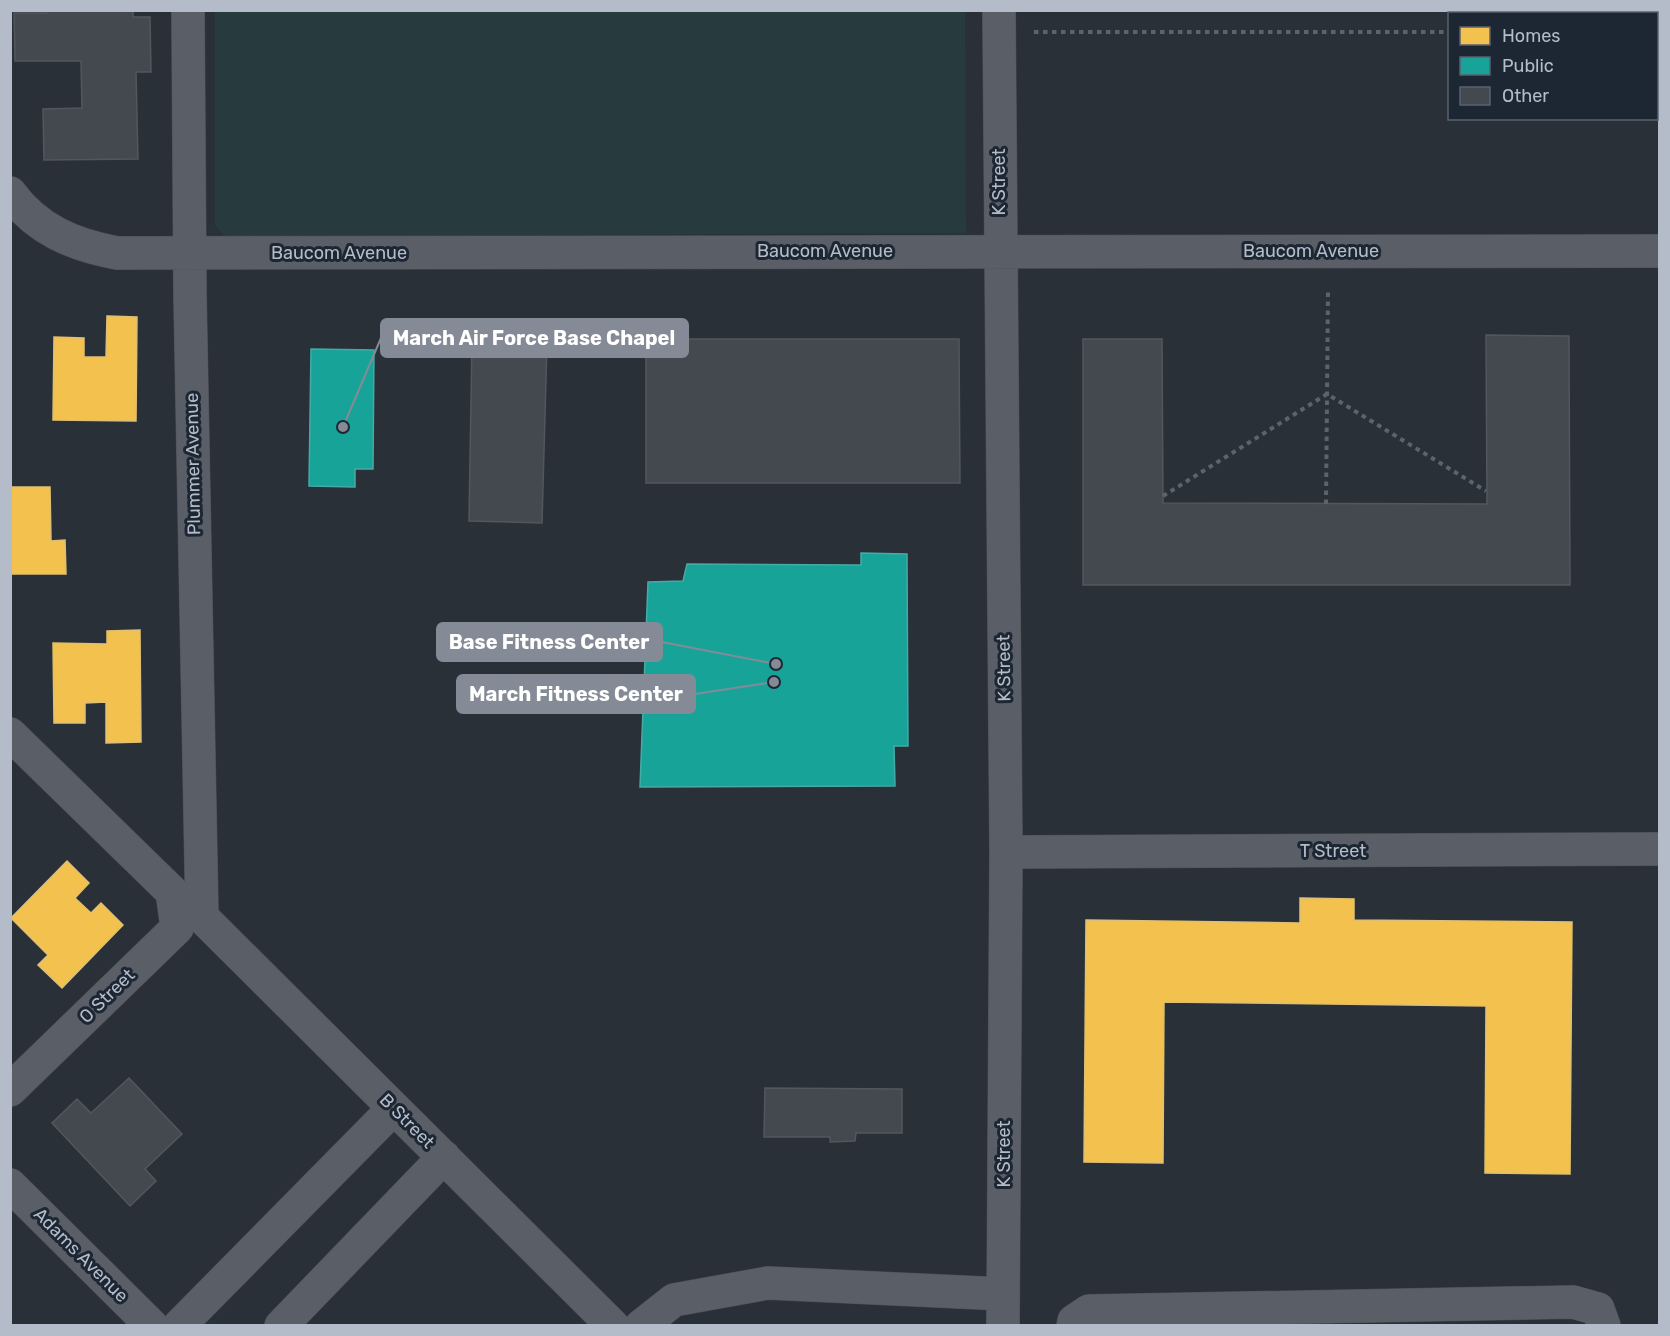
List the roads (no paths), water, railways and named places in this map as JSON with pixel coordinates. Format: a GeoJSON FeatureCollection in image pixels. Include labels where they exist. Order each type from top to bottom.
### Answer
{"type":"FeatureCollection","features":[{"type":"Feature","properties":{"kind":"street","name":"Plummer Avenue"},"geometry":{"type":"LineString","coordinates":[[188,10],[189,254],[202,916]]}},
{"type":"Feature","properties":{"kind":"street","name":"K Street"},"geometry":{"type":"LineString","coordinates":[[999,10],[999,251],[1006,852],[1003,1310]]}},
{"type":"Feature","properties":{"kind":"street","name":"Baucom Avenue"},"geometry":{"type":"LineString","coordinates":[[10,193],[48,229],[83,247],[117,254],[1659,251]]}},
{"type":"Feature","properties":{"kind":"street","name":"O Street"},"geometry":{"type":"LineString","coordinates":[[10,734],[172,892],[177,927],[10,1090]]}},
{"type":"Feature","properties":{"kind":"street","name":"T Street"},"geometry":{"type":"LineString","coordinates":[[1006,852],[1659,849]]}},
{"type":"Feature","properties":{"kind":"street","name":"B Street"},"geometry":{"type":"LineString","coordinates":[[202,916],[613,1326]]}},
{"type":"Feature","properties":{"kind":"street"},"geometry":{"type":"LineString","coordinates":[[179,1326],[394,1108]]}},
{"type":"Feature","properties":{"kind":"street"},"geometry":{"type":"LineString","coordinates":[[281,1326],[444,1157]]}},
{"type":"Feature","properties":{"kind":"street","name":"Adams Avenue"},"geometry":{"type":"LineString","coordinates":[[10,1185],[152,1326]]}},
{"type":"Feature","properties":{"kind":"street"},"geometry":{"type":"LineString","coordinates":[[641,1326],[674,1300],[768,1283],[1003,1310]]}},
{"type":"Feature","properties":{"kind":"street"},"geometry":{"type":"LineString","coordinates":[[1073,1326],[1074,1321],[1089,1311],[1572,1302],[1598,1309],[1604,1326]]}},
{"type":"Feature","properties":{"kind":"place","name":"March Air Force Base Chapel"},"geometry":{"type":"Point","coordinates":[343,427]}},
{"type":"Feature","properties":{"kind":"place","name":"Base Fitness Center"},"geometry":{"type":"Point","coordinates":[776,664]}},
{"type":"Feature","properties":{"kind":"place","name":"March Fitness Center"},"geometry":{"type":"Point","coordinates":[774,682]}}]}
